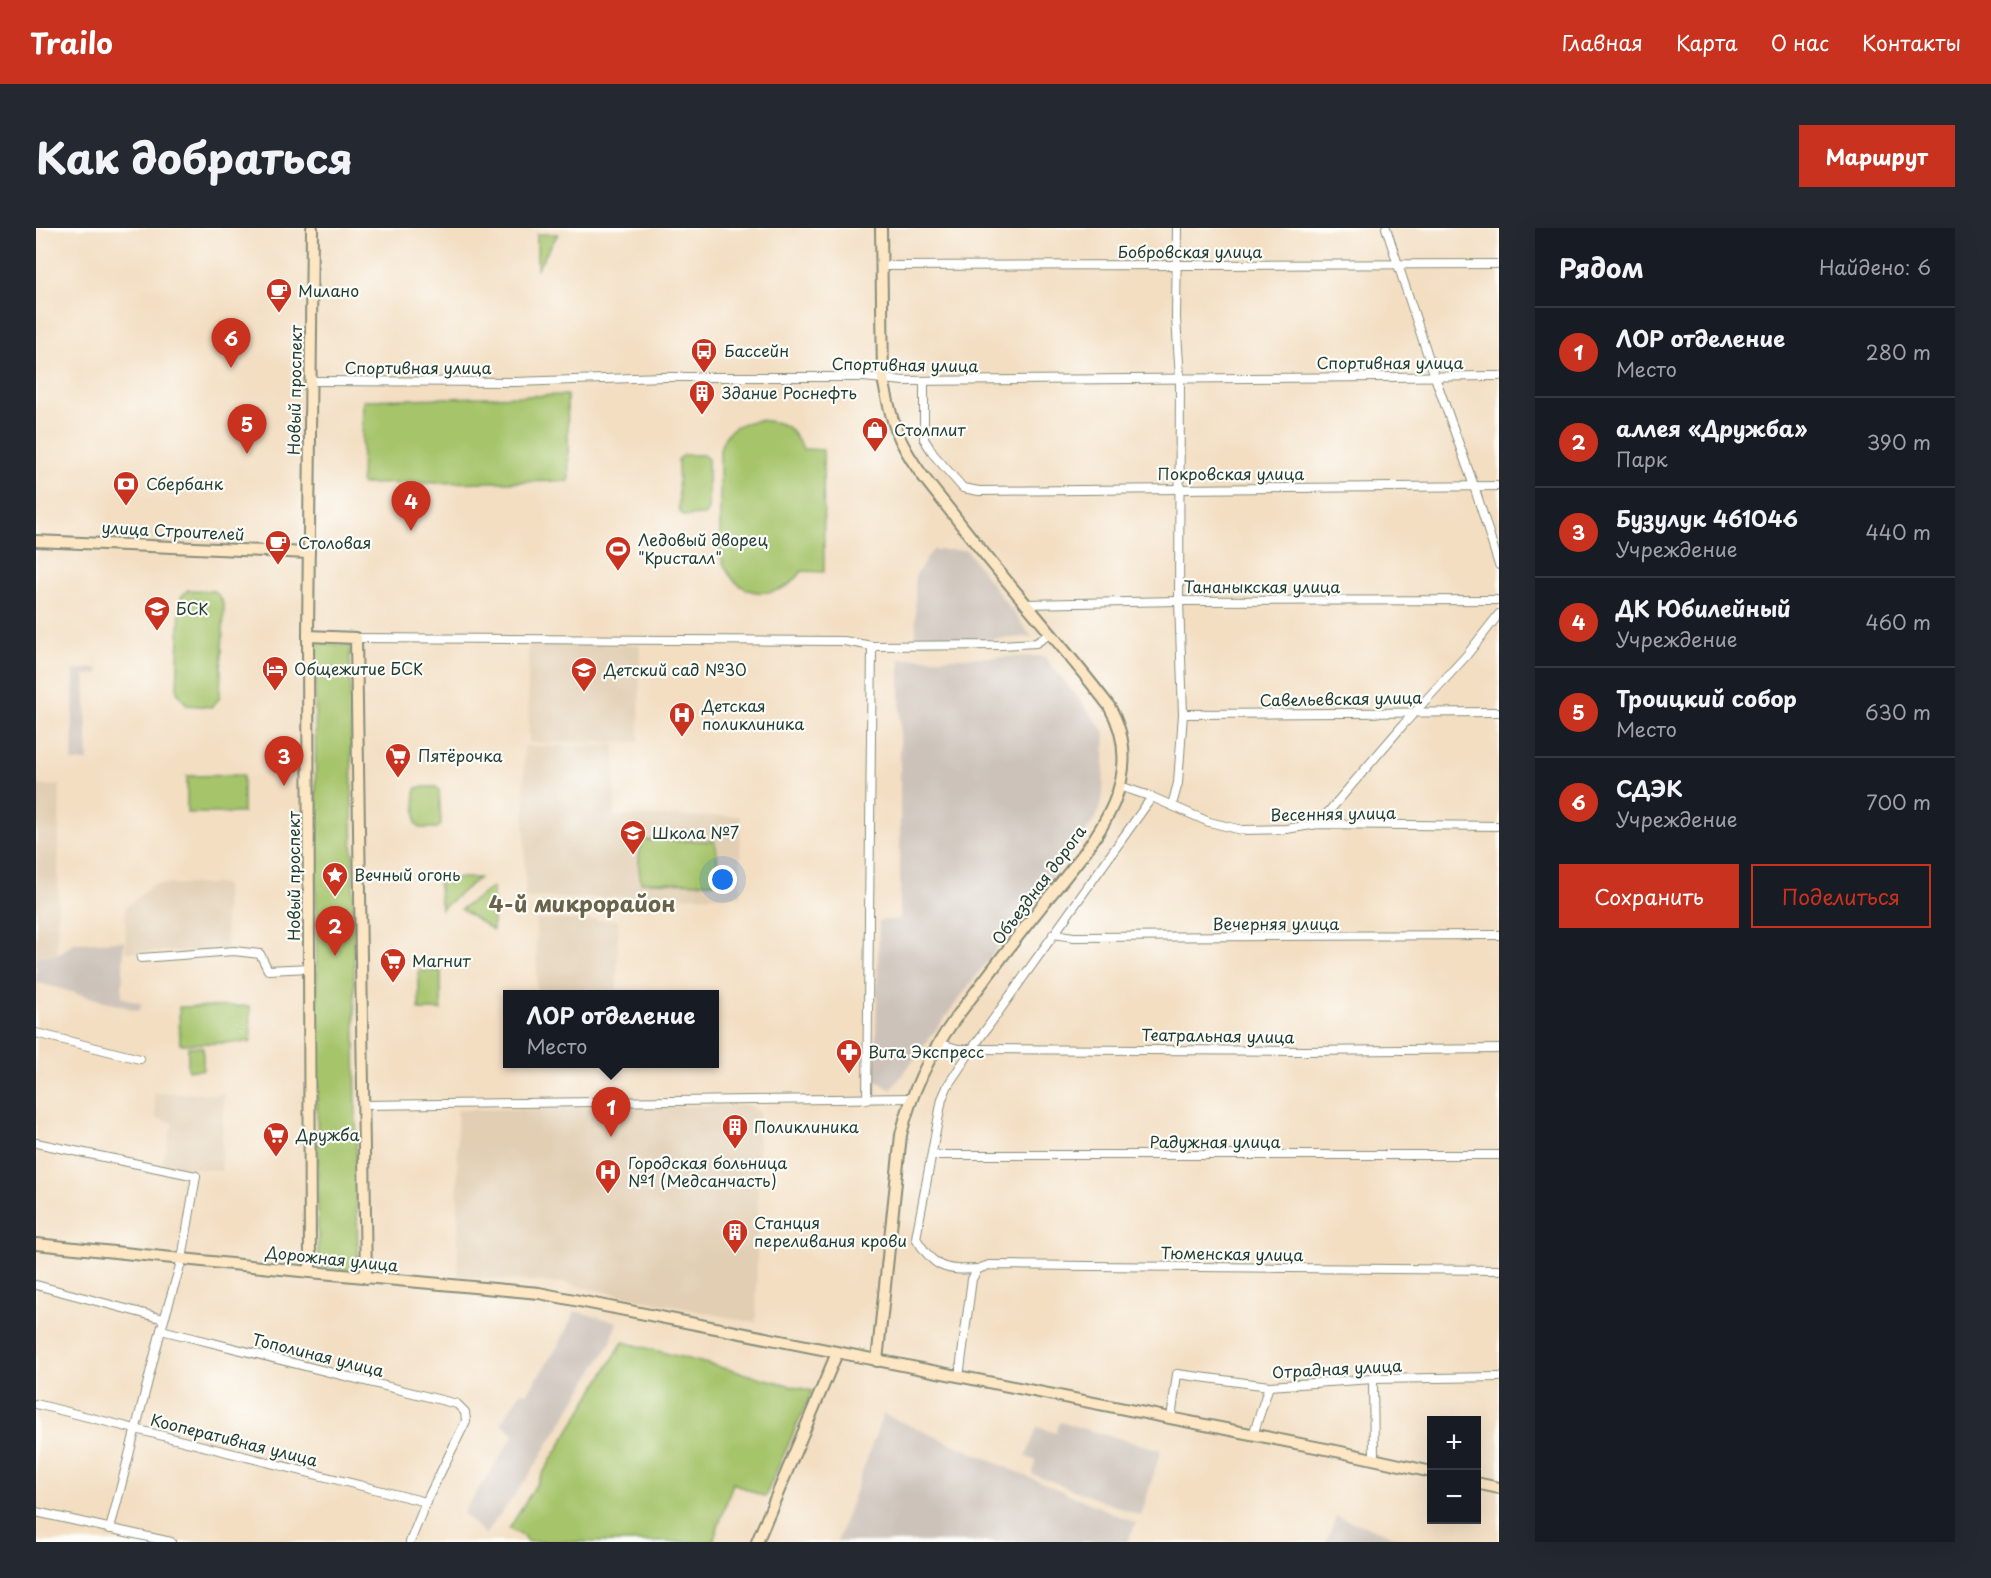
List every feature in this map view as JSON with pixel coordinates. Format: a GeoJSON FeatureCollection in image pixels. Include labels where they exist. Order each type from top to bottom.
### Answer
{"type":"FeatureCollection","features":[{"type":"Feature","properties":{"kind":"main road","name":"Новый проспект"},"geometry":{"type":"LineString","coordinates":[[310,1272],[308,636],[312,228]]}},
{"type":"Feature","properties":{"kind":"main road","name":"Объездная дорога"},"geometry":{"type":"LineString","coordinates":[[877,1361],[898,1152],[905,1117],[918,1079],[938,1043],[1080,859],[1106,821],[1120,786],[1125,753],[1116,719],[1094,687],[913,462],[894,425],[883,379],[881,228]]}},
{"type":"Feature","properties":{"kind":"main road","name":"улица Строителей"},"geometry":{"type":"LineString","coordinates":[[36,541],[309,553]]}},
{"type":"Feature","properties":{"kind":"main road"},"geometry":{"type":"LineString","coordinates":[[308,636],[356,638],[366,1278]]}},
{"type":"Feature","properties":{"kind":"main road","name":"Дорожная улица"},"geometry":{"type":"LineString","coordinates":[[36,1244],[366,1278],[539,1293],[1427,1471]]}},
{"type":"Feature","properties":{"kind":"main road"},"geometry":{"type":"LineString","coordinates":[[757,1542],[837,1353]]}},
{"type":"Feature","properties":{"kind":"main road"},"geometry":{"type":"LineString","coordinates":[[1481,1484],[1499,1488]]}},
{"type":"Feature","properties":{"kind":"street"},"geometry":{"type":"LineString","coordinates":[[1172,805],[1178,783],[1183,714],[1179,601],[1180,378],[1176,318],[1177,228]]}},
{"type":"Feature","properties":{"kind":"street"},"geometry":{"type":"LineString","coordinates":[[1386,228],[1499,565]]}},
{"type":"Feature","properties":{"kind":"street","name":"Бобровская улица"},"geometry":{"type":"LineString","coordinates":[[880,266],[1499,264]]}},
{"type":"Feature","properties":{"kind":"street","name":"Спортивная улица"},"geometry":{"type":"LineString","coordinates":[[310,381],[515,382],[663,377],[863,377],[924,381],[1499,376]]}},
{"type":"Feature","properties":{"kind":"street","name":"Покровская улица"},"geometry":{"type":"LineString","coordinates":[[924,381],[924,439],[934,455],[963,488],[979,491],[1499,486]]}},
{"type":"Feature","properties":{"kind":"street","name":"Тананыкская улица"},"geometry":{"type":"LineString","coordinates":[[1025,604],[1499,600]]}},
{"type":"Feature","properties":{"kind":"street"},"geometry":{"type":"LineString","coordinates":[[1318,825],[1466,656],[1499,614]]}},
{"type":"Feature","properties":{"kind":"street"},"geometry":{"type":"LineString","coordinates":[[356,638],[844,641],[872,646],[1026,644],[1036,643],[1050,634]]}},
{"type":"Feature","properties":{"kind":"street"},"geometry":{"type":"LineString","coordinates":[[867,1100],[872,646]]}},
{"type":"Feature","properties":{"kind":"street","name":"Савельевская улица"},"geometry":{"type":"LineString","coordinates":[[1183,714],[1499,712]]}},
{"type":"Feature","properties":{"kind":"street","name":"Весенняя улица"},"geometry":{"type":"LineString","coordinates":[[1120,786],[1172,805],[1209,822],[1242,830],[1286,829],[1318,825],[1499,826]]}},
{"type":"Feature","properties":{"kind":"street"},"geometry":{"type":"LineString","coordinates":[[932,1155],[942,1099],[948,1085],[1152,797]]}},
{"type":"Feature","properties":{"kind":"street","name":"Вечерняя улица"},"geometry":{"type":"LineString","coordinates":[[1053,934],[1074,938],[1499,935]]}},
{"type":"Feature","properties":{"kind":"street"},"geometry":{"type":"LineString","coordinates":[[141,958],[234,951],[260,954],[268,969],[310,968]]}},
{"type":"Feature","properties":{"kind":"street"},"geometry":{"type":"LineString","coordinates":[[36,1033],[140,1059]]}},
{"type":"Feature","properties":{"kind":"street","name":"Театральная улица"},"geometry":{"type":"LineString","coordinates":[[938,1043],[947,1047],[972,1049],[1305,1051],[1499,1049]]}},
{"type":"Feature","properties":{"kind":"street"},"geometry":{"type":"LineString","coordinates":[[364,1105],[911,1098]]}},
{"type":"Feature","properties":{"kind":"street"},"geometry":{"type":"LineString","coordinates":[[36,1143],[196,1176],[182,1259],[161,1330],[110,1529]]}},
{"type":"Feature","properties":{"kind":"street","name":"Радужная улица"},"geometry":{"type":"LineString","coordinates":[[932,1155],[1499,1155]]}},
{"type":"Feature","properties":{"kind":"street","name":"Тюменская улица"},"geometry":{"type":"LineString","coordinates":[[932,1155],[915,1238],[922,1249],[942,1267],[956,1270],[978,1269],[989,1265],[1499,1270]]}},
{"type":"Feature","properties":{"kind":"street"},"geometry":{"type":"LineString","coordinates":[[959,1377],[972,1279],[978,1269]]}},
{"type":"Feature","properties":{"kind":"street"},"geometry":{"type":"LineString","coordinates":[[36,1285],[164,1319]]}},
{"type":"Feature","properties":{"kind":"street","name":"Тополиная улица"},"geometry":{"type":"LineString","coordinates":[[161,1330],[457,1404],[465,1412],[466,1421],[426,1502]]}},
{"type":"Feature","properties":{"kind":"street","name":"Отрадная улица"},"geometry":{"type":"LineString","coordinates":[[1171,1419],[1177,1374],[1269,1386],[1373,1379],[1499,1377]]}},
{"type":"Feature","properties":{"kind":"street"},"geometry":{"type":"LineString","coordinates":[[1373,1379],[1374,1459]]}},
{"type":"Feature","properties":{"kind":"street"},"geometry":{"type":"LineString","coordinates":[[1253,1435],[1269,1386]]}},
{"type":"Feature","properties":{"kind":"street","name":"Кооперативная улица"},"geometry":{"type":"LineString","coordinates":[[36,1404],[426,1502]]}},
{"type":"Feature","properties":{"kind":"street"},"geometry":{"type":"LineString","coordinates":[[410,1542],[426,1502]]}},
{"type":"Feature","properties":{"kind":"street"},"geometry":{"type":"LineString","coordinates":[[36,1512],[171,1542]]}},
{"type":"Feature","properties":{"kind":"shaded area"},"geometry":{"type":"Polygon","coordinates":[[[933,550],[966,550],[1032,637],[916,643],[915,576],[933,550]]]}},
{"type":"Feature","properties":{"kind":"shaded area","name":"Детский сад №30"},"geometry":{"type":"Polygon","coordinates":[[[528,644],[640,644],[639,742],[529,743],[528,644]]]}},
{"type":"Feature","properties":{"kind":"shaded area"},"geometry":{"type":"Polygon","coordinates":[[[1044,656],[1105,732],[1103,795],[1097,816],[1071,854],[1023,913],[891,1090],[875,1080],[879,921],[900,919],[900,659],[1044,656]]]}},
{"type":"Feature","properties":{"kind":"shaded area"},"geometry":{"type":"Polygon","coordinates":[[[98,668],[98,674],[85,675],[88,761],[72,762],[74,670],[98,668]]]}},
{"type":"Feature","properties":{"kind":"shaded area","name":"Школа №7"},"geometry":{"type":"Polygon","coordinates":[[[615,745],[615,816],[740,816],[741,896],[525,898],[524,746],[615,745]]]}},
{"type":"Feature","properties":{"kind":"shaded area"},"geometry":{"type":"Polygon","coordinates":[[[60,785],[57,955],[36,956],[36,786],[60,785]]]}},
{"type":"Feature","properties":{"kind":"shaded area"},"geometry":{"type":"Polygon","coordinates":[[[154,884],[225,884],[226,951],[126,952],[125,908],[154,884]]]}},
{"type":"Feature","properties":{"kind":"shaded area"},"geometry":{"type":"Polygon","coordinates":[[[536,920],[618,920],[617,990],[537,990],[536,920]]]}},
{"type":"Feature","properties":{"kind":"shaded area"},"geometry":{"type":"Polygon","coordinates":[[[124,941],[122,997],[142,1004],[139,1011],[36,982],[36,956],[57,955],[74,943],[124,941]]]}},
{"type":"Feature","properties":{"kind":"shaded area"},"geometry":{"type":"Polygon","coordinates":[[[154,1093],[224,1094],[221,1171],[162,1164],[173,1123],[156,1118],[154,1093]]]}},
{"type":"Feature","properties":{"kind":"shaded area","name":"Городская больница №1 (Медсанчасть)"},"geometry":{"type":"Polygon","coordinates":[[[750,1105],[759,1112],[756,1323],[562,1283],[458,1277],[457,1110],[750,1105]]]}},
{"type":"Feature","properties":{"kind":"shaded area"},"geometry":{"type":"Polygon","coordinates":[[[575,1311],[617,1322],[611,1342],[530,1474],[485,1535],[463,1513],[515,1434],[501,1423],[521,1392],[527,1393],[560,1343],[575,1311]]]}},
{"type":"Feature","properties":{"kind":"shaded area"},"geometry":{"type":"Polygon","coordinates":[[[883,1414],[1136,1523],[1127,1542],[837,1542],[883,1414]]]}},
{"type":"Feature","properties":{"kind":"shaded area"},"geometry":{"type":"Polygon","coordinates":[[[1060,1422],[1161,1450],[1141,1516],[1032,1474],[1036,1461],[1026,1457],[1037,1427],[1056,1433],[1060,1422]]]}},
{"type":"Feature","properties":{"kind":"shaded area"},"geometry":{"type":"Polygon","coordinates":[[[1336,1516],[1410,1542],[1326,1542],[1336,1516]]]}},
{"type":"Feature","properties":{"kind":"green space"},"geometry":{"type":"Polygon","coordinates":[[[537,234],[558,234],[537,269],[537,234]]]}},
{"type":"Feature","properties":{"kind":"green space"},"geometry":{"type":"Polygon","coordinates":[[[567,395],[569,481],[361,484],[363,400],[567,395]]]}},
{"type":"Feature","properties":{"kind":"green space"},"geometry":{"type":"Polygon","coordinates":[[[759,420],[787,427],[803,449],[823,450],[824,572],[802,571],[787,585],[768,592],[749,590],[740,585],[727,572],[720,552],[720,451],[722,443],[733,428],[759,420]]]}},
{"type":"Feature","properties":{"kind":"green space"},"geometry":{"type":"Polygon","coordinates":[[[683,455],[703,455],[708,459],[708,510],[704,515],[684,516],[679,511],[678,460],[683,455]]]}},
{"type":"Feature","properties":{"kind":"green space"},"geometry":{"type":"Polygon","coordinates":[[[188,590],[215,591],[222,600],[224,609],[220,693],[219,699],[211,707],[187,705],[177,692],[180,605],[181,597],[188,590]]]}},
{"type":"Feature","properties":{"kind":"green space"},"geometry":{"type":"Polygon","coordinates":[[[315,643],[350,645],[358,1271],[318,1267],[315,643]]]}},
{"type":"Feature","properties":{"kind":"green space"},"geometry":{"type":"Polygon","coordinates":[[[243,775],[243,813],[187,813],[187,776],[243,775]]]}},
{"type":"Feature","properties":{"kind":"green space"},"geometry":{"type":"Polygon","coordinates":[[[436,787],[439,790],[441,825],[437,828],[420,828],[416,824],[415,793],[417,788],[436,787]]]}},
{"type":"Feature","properties":{"kind":"green space"},"geometry":{"type":"Polygon","coordinates":[[[643,840],[714,841],[717,862],[714,883],[641,882],[639,861],[643,840]]]}},
{"type":"Feature","properties":{"kind":"green space"},"geometry":{"type":"Polygon","coordinates":[[[438,878],[479,878],[441,909],[438,878]]]}},
{"type":"Feature","properties":{"kind":"green space"},"geometry":{"type":"Polygon","coordinates":[[[493,887],[493,930],[461,909],[493,887]]]}},
{"type":"Feature","properties":{"kind":"green space"},"geometry":{"type":"Polygon","coordinates":[[[419,971],[441,971],[441,1010],[419,1010],[419,971]]]}},
{"type":"Feature","properties":{"kind":"green space"},"geometry":{"type":"Polygon","coordinates":[[[250,1006],[251,1042],[180,1044],[179,1007],[250,1006]]]}},
{"type":"Feature","properties":{"kind":"green space"},"geometry":{"type":"Polygon","coordinates":[[[188,1047],[203,1047],[203,1070],[188,1070],[188,1047]]]}},
{"type":"Feature","properties":{"kind":"green space"},"geometry":{"type":"Polygon","coordinates":[[[623,1342],[812,1391],[765,1497],[733,1483],[713,1542],[527,1542],[523,1536],[509,1529],[623,1342]]]}},
{"type":"Feature","properties":{"kind":"place","name":"Милано"},"geometry":{"type":"Point","coordinates":[279,314]}},
{"type":"Feature","properties":{"kind":"place","name":"СДЭК"},"geometry":{"type":"Point","coordinates":[231,368]}},
{"type":"Feature","properties":{"kind":"place","name":"Бассейн"},"geometry":{"type":"Point","coordinates":[704,374]}},
{"type":"Feature","properties":{"kind":"place","name":"Здание Роснефть"},"geometry":{"type":"Point","coordinates":[702,416]}},
{"type":"Feature","properties":{"kind":"place","name":"Столплит"},"geometry":{"type":"Point","coordinates":[875,453]}},
{"type":"Feature","properties":{"kind":"place","name":"Троицкий собор"},"geometry":{"type":"Point","coordinates":[247,454]}},
{"type":"Feature","properties":{"kind":"place","name":"Сбербанк"},"geometry":{"type":"Point","coordinates":[126,507]}},
{"type":"Feature","properties":{"kind":"place","name":"ДК Юбилейный"},"geometry":{"type":"Point","coordinates":[411,531]}},
{"type":"Feature","properties":{"kind":"place","name":"Столовая"},"geometry":{"type":"Point","coordinates":[278,566]}},
{"type":"Feature","properties":{"kind":"place","name":"Ледовый дворец \"Кристалл\""},"geometry":{"type":"Point","coordinates":[618,572]}},
{"type":"Feature","properties":{"kind":"place","name":"БСК"},"geometry":{"type":"Point","coordinates":[157,632]}},
{"type":"Feature","properties":{"kind":"place","name":"Общежитие БСК"},"geometry":{"type":"Point","coordinates":[275,692]}},
{"type":"Feature","properties":{"kind":"place","name":"Детский сад №30"},"geometry":{"type":"Point","coordinates":[584,693]}},
{"type":"Feature","properties":{"kind":"place","name":"Детская поликлиника"},"geometry":{"type":"Point","coordinates":[682,738]}},
{"type":"Feature","properties":{"kind":"place","name":"Пятёрочка"},"geometry":{"type":"Point","coordinates":[398,779]}},
{"type":"Feature","properties":{"kind":"place","name":"Бузулук 461046"},"geometry":{"type":"Point","coordinates":[284,786]}},
{"type":"Feature","properties":{"kind":"place","name":"Школа №7"},"geometry":{"type":"Point","coordinates":[633,856]}},
{"type":"Feature","properties":{"kind":"place","name":"Вечный огонь"},"geometry":{"type":"Point","coordinates":[335,898]}},
{"type":"Feature","properties":{"kind":"place","name":"аллея «Дружба»"},"geometry":{"type":"Point","coordinates":[335,956]}},
{"type":"Feature","properties":{"kind":"place","name":"Магнит"},"geometry":{"type":"Point","coordinates":[393,984]}},
{"type":"Feature","properties":{"kind":"place","name":"Вита Экспресс"},"geometry":{"type":"Point","coordinates":[849,1075]}},
{"type":"Feature","properties":{"kind":"place","name":"ЛОР отделение"},"geometry":{"type":"Point","coordinates":[611,1137]}},
{"type":"Feature","properties":{"kind":"place","name":"Поликлиника"},"geometry":{"type":"Point","coordinates":[735,1150]}},
{"type":"Feature","properties":{"kind":"place","name":"Дружба"},"geometry":{"type":"Point","coordinates":[276,1158]}},
{"type":"Feature","properties":{"kind":"place","name":"Городская больница №1 (Медсанчасть)"},"geometry":{"type":"Point","coordinates":[608,1195]}},
{"type":"Feature","properties":{"kind":"place","name":"Станция переливания крови"},"geometry":{"type":"Point","coordinates":[735,1255]}},
{"type":"Feature","properties":{"kind":"district","name":"4-й микрорайон"},"geometry":{"type":"Point","coordinates":[582,904]}}]}
